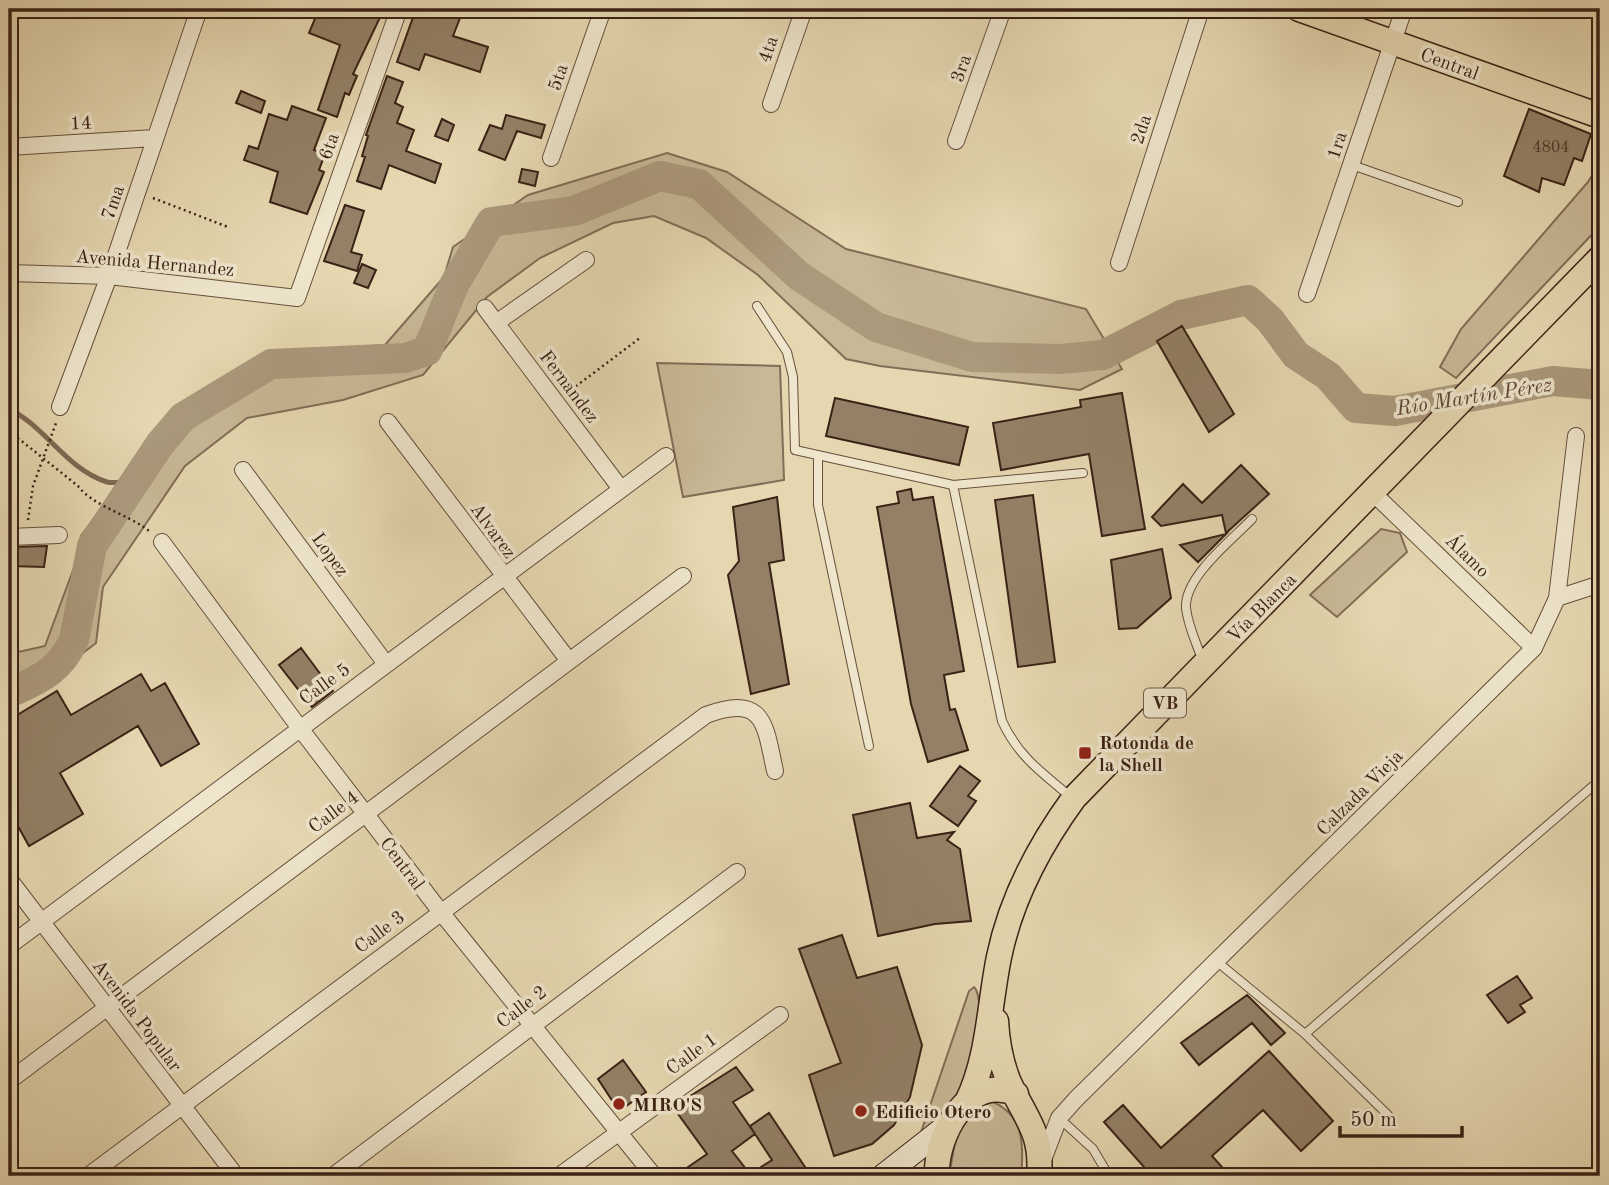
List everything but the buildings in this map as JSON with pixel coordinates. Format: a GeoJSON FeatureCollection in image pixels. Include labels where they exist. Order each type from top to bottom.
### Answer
{"type":"FeatureCollection","features":[{"type":"Feature","properties":{"kind":"main road","name":"Central"},"geometry":{"type":"LineString","coordinates":[[1299,9],[1600,116]]}},
{"type":"Feature","properties":{"kind":"main road","name":"Vía Blanca"},"geometry":{"type":"LineString","coordinates":[[967,1102],[979,1070],[994,999],[999,956],[1017,896],[1050,831],[1074,798],[1600,258]]}},
{"type":"Feature","properties":{"kind":"main road","name":"Vía Blanca"},"geometry":{"type":"LineString","coordinates":[[994,999],[1004,1066],[1020,1100]]}},
{"type":"Feature","properties":{"kind":"main road","name":"VB"},"geometry":{"type":"LineString","coordinates":[[937,1176],[942,1139],[948,1125],[967,1102],[998,1088],[1020,1100],[1036,1137],[1039,1176]]}},
{"type":"Feature","properties":{"kind":"main road"},"geometry":{"type":"LineString","coordinates":[[883,1176],[948,1125]]}},
{"type":"Feature","properties":{"kind":"street","name":"7ma"},"geometry":{"type":"LineString","coordinates":[[60,407],[109,276],[199,9]]}},
{"type":"Feature","properties":{"kind":"street","name":"6ta"},"geometry":{"type":"LineString","coordinates":[[297,298],[399,9]]}},
{"type":"Feature","properties":{"kind":"street","name":"5ta"},"geometry":{"type":"LineString","coordinates":[[551,159],[603,9]]}},
{"type":"Feature","properties":{"kind":"street","name":"4ta"},"geometry":{"type":"LineString","coordinates":[[771,104],[804,9]]}},
{"type":"Feature","properties":{"kind":"street","name":"3ra"},"geometry":{"type":"LineString","coordinates":[[957,141],[1003,9]]}},
{"type":"Feature","properties":{"kind":"street","name":"2da"},"geometry":{"type":"LineString","coordinates":[[1119,263],[1201,9]]}},
{"type":"Feature","properties":{"kind":"street","name":"1ra"},"geometry":{"type":"LineString","coordinates":[[1307,294],[1404,9]]}},
{"type":"Feature","properties":{"kind":"street","name":"14"},"geometry":{"type":"LineString","coordinates":[[9,147],[155,138]]}},
{"type":"Feature","properties":{"kind":"street"},"geometry":{"type":"LineString","coordinates":[[496,323],[586,260]]}},
{"type":"Feature","properties":{"kind":"street","name":"Avenida Hernandez"},"geometry":{"type":"LineString","coordinates":[[9,273],[109,276],[297,298]]}},
{"type":"Feature","properties":{"kind":"street","name":"Fernandez"},"geometry":{"type":"LineString","coordinates":[[485,308],[621,489]]}},
{"type":"Feature","properties":{"kind":"street","name":"Alvarez"},"geometry":{"type":"LineString","coordinates":[[388,422],[569,661]]}},
{"type":"Feature","properties":{"kind":"street","name":"Calzada Vieja"},"geometry":{"type":"LineString","coordinates":[[1039,1176],[1059,1118],[1215,960],[1307,874],[1534,648],[1557,598],[1576,436]]}},
{"type":"Feature","properties":{"kind":"street","name":"Calle 5"},"geometry":{"type":"LineString","coordinates":[[9,946],[299,727],[666,456]]}},
{"type":"Feature","properties":{"kind":"street","name":"Lopez"},"geometry":{"type":"LineString","coordinates":[[243,470],[386,664]]}},
{"type":"Feature","properties":{"kind":"street","name":"Álamo"},"geometry":{"type":"LineString","coordinates":[[1373,493],[1534,648]]}},
{"type":"Feature","properties":{"kind":"street"},"geometry":{"type":"LineString","coordinates":[[17,537],[59,535]]}},
{"type":"Feature","properties":{"kind":"street","name":"Central"},"geometry":{"type":"LineString","coordinates":[[162,542],[440,911],[530,1026],[654,1176]]}},
{"type":"Feature","properties":{"kind":"street","name":"Calle 4"},"geometry":{"type":"LineString","coordinates":[[9,1081],[683,576]]}},
{"type":"Feature","properties":{"kind":"street"},"geometry":{"type":"LineString","coordinates":[[1557,598],[1600,584]]}},
{"type":"Feature","properties":{"kind":"street","name":"Calle 3"},"geometry":{"type":"LineString","coordinates":[[88,1176],[706,715],[722,709],[739,708],[757,714],[764,722],[775,771]]}},
{"type":"Feature","properties":{"kind":"street","name":"Calle 2"},"geometry":{"type":"LineString","coordinates":[[333,1176],[737,872]]}},
{"type":"Feature","properties":{"kind":"street","name":"Avenida Popular"},"geometry":{"type":"LineString","coordinates":[[9,879],[236,1176]]}},
{"type":"Feature","properties":{"kind":"street","name":"Calle 1"},"geometry":{"type":"LineString","coordinates":[[559,1176],[780,1015]]}},
{"type":"Feature","properties":{"kind":"street"},"geometry":{"type":"LineString","coordinates":[[1020,1100],[1036,1114],[1059,1118]]}},
{"type":"Feature","properties":{"kind":"lane"},"geometry":{"type":"LineString","coordinates":[[1352,165],[1458,202]]}},
{"type":"Feature","properties":{"kind":"lane"},"geometry":{"type":"LineString","coordinates":[[757,306],[787,352],[793,377],[795,450],[953,485],[1083,473]]}},
{"type":"Feature","properties":{"kind":"lane"},"geometry":{"type":"LineString","coordinates":[[818,455],[818,505],[869,746]]}},
{"type":"Feature","properties":{"kind":"lane"},"geometry":{"type":"LineString","coordinates":[[953,485],[1002,721],[1012,743],[1026,761],[1074,798]]}},
{"type":"Feature","properties":{"kind":"lane"},"geometry":{"type":"LineString","coordinates":[[1204,664],[1189,625],[1186,604],[1193,580],[1252,519]]}},
{"type":"Feature","properties":{"kind":"lane"},"geometry":{"type":"LineString","coordinates":[[1305,1034],[1600,780]]}},
{"type":"Feature","properties":{"kind":"lane"},"geometry":{"type":"LineString","coordinates":[[1215,960],[1305,1034],[1388,1115]]}},
{"type":"Feature","properties":{"kind":"lane"},"geometry":{"type":"LineString","coordinates":[[1059,1118],[1093,1149],[1108,1176]]}},
{"type":"Feature","properties":{"kind":"path"},"geometry":{"type":"LineString","coordinates":[[137,192],[228,227]]}},
{"type":"Feature","properties":{"kind":"path"},"geometry":{"type":"LineString","coordinates":[[555,401],[640,338]]}},
{"type":"Feature","properties":{"kind":"path"},"geometry":{"type":"LineString","coordinates":[[9,431],[78,486],[86,497],[136,520]]}},
{"type":"Feature","properties":{"kind":"path"},"geometry":{"type":"LineString","coordinates":[[17,537],[42,459],[54,434]]}},
{"type":"Feature","properties":{"kind":"shaded area"},"geometry":{"type":"Polygon","coordinates":[[[667,153],[727,172],[846,249],[1086,309],[1122,369],[1080,390],[880,366],[846,359],[758,275],[706,238],[654,216],[613,223],[540,258],[487,297],[423,375],[343,400],[247,418],[185,466],[103,587],[96,643],[9,710],[9,654],[45,646],[76,562],[81,536],[151,441],[294,351],[385,345],[444,277],[453,247],[528,195],[667,153]]]}},
{"type":"Feature","properties":{"kind":"shaded area"},"geometry":{"type":"Polygon","coordinates":[[[1600,162],[1600,226],[1456,378],[1440,367],[1461,329],[1588,182],[1600,162]]]}},
{"type":"Feature","properties":{"kind":"shaded area"},"geometry":{"type":"Polygon","coordinates":[[[657,363],[780,366],[784,480],[683,497],[657,363]]]}},
{"type":"Feature","properties":{"kind":"shaded area"},"geometry":{"type":"Polygon","coordinates":[[[1381,529],[1400,533],[1407,552],[1337,617],[1310,595],[1381,529]]]}},
{"type":"Feature","properties":{"kind":"shaded area"},"geometry":{"type":"Polygon","coordinates":[[[974,987],[978,995],[978,1023],[968,1073],[950,1108],[917,1144],[969,991],[974,987]]]}},
{"type":"Feature","properties":{"kind":"shaded area"},"geometry":{"type":"Polygon","coordinates":[[[993,1102],[1011,1115],[1020,1133],[1021,1176],[949,1176],[956,1135],[979,1104],[993,1102]]]}},
{"type":"Feature","properties":{"kind":"waterway","name":"Río Martín Pérez"},"geometry":{"type":"LineString","coordinates":[[9,690],[16,690],[43,676],[57,665],[69,650],[74,640],[92,546],[160,444],[183,417],[271,364],[405,358],[427,351],[454,285],[491,222],[574,211],[660,176],[699,184],[799,276],[876,327],[972,357],[1060,359],[1103,355],[1181,315],[1248,300],[1270,320],[1296,355],[1328,376],[1356,408],[1395,411],[1553,381],[1600,385]]}},
{"type":"Feature","properties":{"kind":"waterway"},"geometry":{"type":"LineString","coordinates":[[9,409],[34,426],[68,458],[93,476],[110,483],[135,480]]}},
{"type":"Feature","properties":{"kind":"place","name":"Rotonda de la Shell"},"geometry":{"type":"Point","coordinates":[1085,753]}},
{"type":"Feature","properties":{"kind":"place","name":"MIRO'S"},"geometry":{"type":"Point","coordinates":[619,1104]}},
{"type":"Feature","properties":{"kind":"place","name":"Edificio Otero"},"geometry":{"type":"Point","coordinates":[861,1111]}}]}
